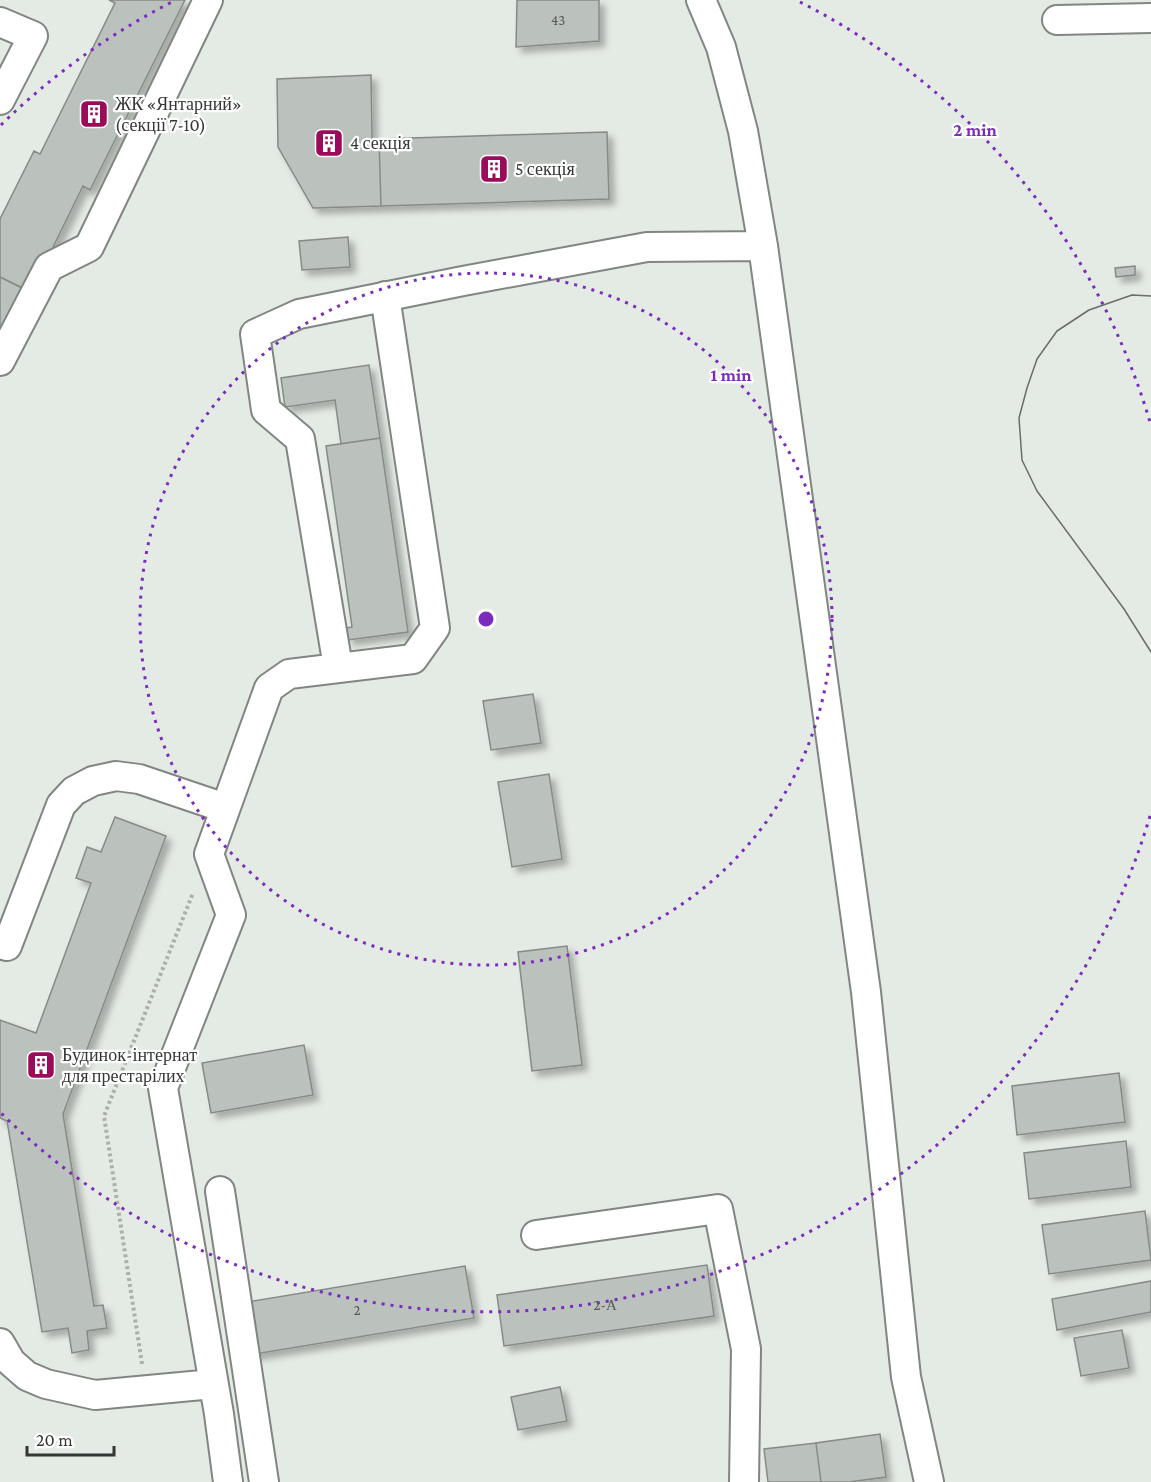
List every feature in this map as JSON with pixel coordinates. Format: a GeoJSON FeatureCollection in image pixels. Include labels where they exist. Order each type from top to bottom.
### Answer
{"type":"FeatureCollection","features":[{"type":"Feature","properties":{"kind":"lane"},"geometry":{"type":"LineString","coordinates":[[0,361],[49,267],[88,247],[208,0]]}},
{"type":"Feature","properties":{"kind":"lane"},"geometry":{"type":"LineString","coordinates":[[701,0],[721,47],[743,130],[763,246],[866,992],[906,1377],[929,1482]]}},
{"type":"Feature","properties":{"kind":"lane"},"geometry":{"type":"LineString","coordinates":[[1057,20],[1151,18]]}},
{"type":"Feature","properties":{"kind":"lane"},"geometry":{"type":"LineString","coordinates":[[0,22],[33,36],[0,99]]}},
{"type":"Feature","properties":{"kind":"lane"},"geometry":{"type":"LineString","coordinates":[[338,667],[300,439],[266,410],[255,334],[299,314],[646,247],[763,246]]}},
{"type":"Feature","properties":{"kind":"lane"},"geometry":{"type":"LineString","coordinates":[[228,1482],[163,1088],[231,915],[209,854],[269,688],[289,674],[413,659],[435,628],[385,296]]}},
{"type":"Feature","properties":{"kind":"lane"},"geometry":{"type":"LineString","coordinates":[[0,944],[7,946],[61,805],[74,791],[93,781],[116,776],[139,779],[225,808]]}},
{"type":"Feature","properties":{"kind":"lane"},"geometry":{"type":"LineString","coordinates":[[220,1191],[264,1482]]}},
{"type":"Feature","properties":{"kind":"lane"},"geometry":{"type":"LineString","coordinates":[[536,1235],[718,1209],[746,1349],[744,1482]]}},
{"type":"Feature","properties":{"kind":"lane"},"geometry":{"type":"LineString","coordinates":[[0,1343],[10,1362],[27,1376],[46,1384],[95,1395],[213,1384]]}},
{"type":"Feature","properties":{"kind":"building","name":"ЖК «Янтарний» (секції 7-10)"},"geometry":{"type":"Polygon","coordinates":[[[109,0],[185,0],[90,190],[83,186],[31,292],[0,277],[0,219],[34,151],[40,154],[115,3],[109,0]]]}},
{"type":"Feature","properties":{"kind":"building"},"geometry":{"type":"Polygon","coordinates":[[[517,0],[599,0],[599,41],[516,47],[517,0]]]}},
{"type":"Feature","properties":{"kind":"building","name":"4 секція"},"geometry":{"type":"Polygon","coordinates":[[[371,75],[372,139],[379,139],[381,206],[313,208],[278,147],[277,79],[371,75]]]}},
{"type":"Feature","properties":{"kind":"building","name":"5 секція"},"geometry":{"type":"Polygon","coordinates":[[[607,132],[609,199],[381,206],[379,139],[607,132]]]}},
{"type":"Feature","properties":{"kind":"building"},"geometry":{"type":"Polygon","coordinates":[[[348,237],[350,267],[302,270],[299,241],[348,237]]]}},
{"type":"Feature","properties":{"kind":"building"},"geometry":{"type":"Polygon","coordinates":[[[1135,266],[1135,275],[1116,277],[1115,268],[1135,266]]]}},
{"type":"Feature","properties":{"kind":"building"},"geometry":{"type":"Polygon","coordinates":[[[0,277],[24,289],[0,336],[0,277]]]}},
{"type":"Feature","properties":{"kind":"building"},"geometry":{"type":"Polygon","coordinates":[[[369,365],[380,438],[341,444],[335,400],[285,407],[281,378],[369,365]]]}},
{"type":"Feature","properties":{"kind":"building"},"geometry":{"type":"Polygon","coordinates":[[[380,438],[408,632],[348,640],[346,628],[352,627],[326,446],[380,438]]]}},
{"type":"Feature","properties":{"kind":"building"},"geometry":{"type":"Polygon","coordinates":[[[533,694],[541,743],[491,750],[483,701],[533,694]]]}},
{"type":"Feature","properties":{"kind":"building"},"geometry":{"type":"Polygon","coordinates":[[[549,774],[562,859],[512,867],[498,782],[549,774]]]}},
{"type":"Feature","properties":{"kind":"building","name":"Будинок-інтернат для престарілих"},"geometry":{"type":"Polygon","coordinates":[[[115,817],[166,836],[63,1114],[94,1306],[103,1305],[107,1328],[87,1331],[89,1350],[72,1353],[68,1328],[42,1332],[7,1121],[0,1118],[0,1020],[36,1033],[91,883],[76,878],[87,847],[101,852],[115,817]]]}},
{"type":"Feature","properties":{"kind":"building"},"geometry":{"type":"Polygon","coordinates":[[[567,946],[582,1065],[532,1071],[518,952],[567,946]]]}},
{"type":"Feature","properties":{"kind":"building"},"geometry":{"type":"Polygon","coordinates":[[[304,1045],[313,1095],[211,1113],[202,1063],[304,1045]]]}},
{"type":"Feature","properties":{"kind":"building"},"geometry":{"type":"Polygon","coordinates":[[[1119,1073],[1125,1122],[1017,1135],[1012,1086],[1119,1073]]]}},
{"type":"Feature","properties":{"kind":"building"},"geometry":{"type":"Polygon","coordinates":[[[1126,1141],[1131,1187],[1029,1199],[1024,1153],[1126,1141]]]}},
{"type":"Feature","properties":{"kind":"building"},"geometry":{"type":"Polygon","coordinates":[[[1145,1211],[1151,1260],[1049,1274],[1042,1225],[1145,1211]]]}},
{"type":"Feature","properties":{"kind":"building"},"geometry":{"type":"Polygon","coordinates":[[[707,1265],[714,1316],[504,1346],[497,1295],[707,1265]]]}},
{"type":"Feature","properties":{"kind":"building"},"geometry":{"type":"Polygon","coordinates":[[[465,1266],[474,1318],[249,1355],[241,1303],[465,1266]]]}},
{"type":"Feature","properties":{"kind":"building"},"geometry":{"type":"Polygon","coordinates":[[[1151,1281],[1151,1312],[1057,1330],[1052,1299],[1151,1281]]]}},
{"type":"Feature","properties":{"kind":"building"},"geometry":{"type":"Polygon","coordinates":[[[1122,1330],[1129,1368],[1081,1376],[1074,1338],[1122,1330]]]}},
{"type":"Feature","properties":{"kind":"building"},"geometry":{"type":"Polygon","coordinates":[[[560,1387],[567,1421],[518,1430],[511,1397],[560,1387]]]}},
{"type":"Feature","properties":{"kind":"building"},"geometry":{"type":"Polygon","coordinates":[[[880,1434],[886,1477],[849,1482],[821,1482],[816,1443],[880,1434]]]}},
{"type":"Feature","properties":{"kind":"building"},"geometry":{"type":"Polygon","coordinates":[[[816,1443],[821,1482],[768,1482],[764,1449],[816,1443]]]}},
{"type":"Feature","properties":{"kind":"tram line"},"geometry":{"type":"LineString","coordinates":[[1151,296],[1132,295],[1089,310],[1057,331],[1037,359],[1019,418],[1022,460],[1037,491],[1124,609],[1151,652]]}},
{"type":"Feature","properties":{"kind":"place","name":"ЖК «Янтарний» (секції 7-10)"},"geometry":{"type":"Point","coordinates":[94,114]}},
{"type":"Feature","properties":{"kind":"place","name":"4 секція"},"geometry":{"type":"Point","coordinates":[329,143]}},
{"type":"Feature","properties":{"kind":"place","name":"5 секція"},"geometry":{"type":"Point","coordinates":[494,169]}},
{"type":"Feature","properties":{"kind":"place","name":"Будинок-інтернат для престарілих"},"geometry":{"type":"Point","coordinates":[41,1065]}}]}
